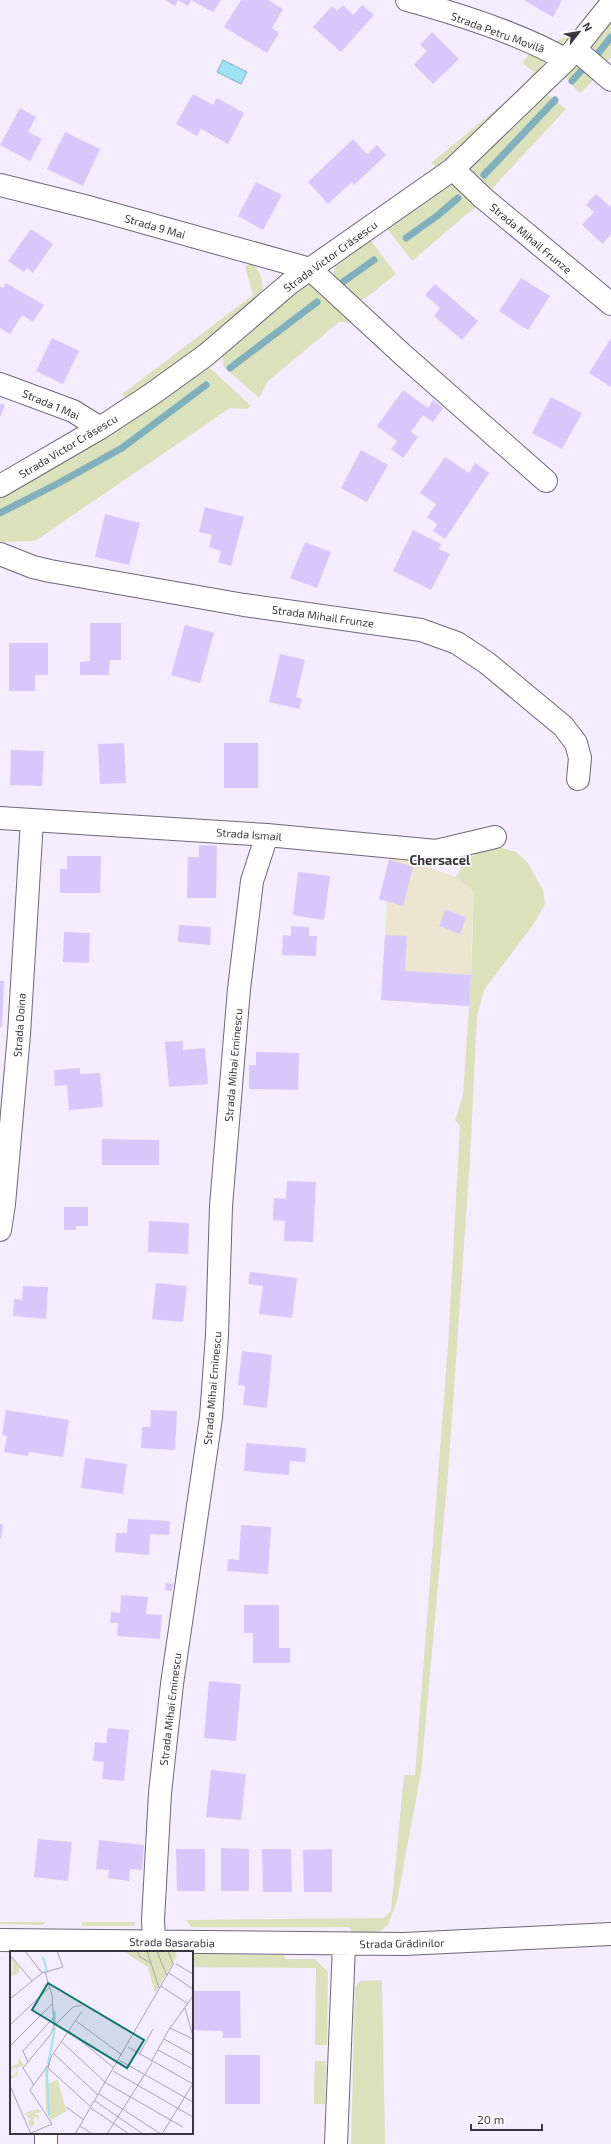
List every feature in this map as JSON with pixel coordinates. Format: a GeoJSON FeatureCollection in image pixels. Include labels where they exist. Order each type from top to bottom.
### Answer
{"type":"FeatureCollection","features":[{"type":"Feature","properties":{"kind":"street","name":"Strada Petru Movilă"},"geometry":{"type":"LineString","coordinates":[[407,0],[499,29],[545,47],[570,54]]}},
{"type":"Feature","properties":{"kind":"street","name":"Strada Victor Crăsescu"},"geometry":{"type":"LineString","coordinates":[[0,486],[100,428],[206,355],[290,283],[453,169],[570,54],[611,4]]}},
{"type":"Feature","properties":{"kind":"street"},"geometry":{"type":"LineString","coordinates":[[570,54],[611,80]]}},
{"type":"Feature","properties":{"kind":"street","name":"Strada Mihail Frunze"},"geometry":{"type":"LineString","coordinates":[[453,169],[482,197],[611,304]]}},
{"type":"Feature","properties":{"kind":"street","name":"Strada 9 Mai"},"geometry":{"type":"LineString","coordinates":[[0,185],[92,208],[310,269]]}},
{"type":"Feature","properties":{"kind":"street"},"geometry":{"type":"LineString","coordinates":[[310,269],[402,354],[546,481]]}},
{"type":"Feature","properties":{"kind":"street","name":"Strada 1 Mai"},"geometry":{"type":"LineString","coordinates":[[0,384],[73,411],[100,428]]}},
{"type":"Feature","properties":{"kind":"street","name":"Strada Mihail Frunze"},"geometry":{"type":"LineString","coordinates":[[0,554],[33,567],[50,571],[244,605],[421,630],[457,643],[487,663],[563,726],[576,743],[580,758],[578,779]]}},
{"type":"Feature","properties":{"kind":"street","name":"Strada Ismail"},"geometry":{"type":"LineString","coordinates":[[0,818],[267,835],[436,851],[496,837]]}},
{"type":"Feature","properties":{"kind":"street","name":"Strada Doina"},"geometry":{"type":"LineString","coordinates":[[0,1230],[4,1204],[19,1042],[32,820]]}},
{"type":"Feature","properties":{"kind":"street","name":"Strada Mihai Eminescu"},"geometry":{"type":"LineString","coordinates":[[154,1941],[153,1920],[160,1793],[172,1684],[210,1417],[217,1335],[221,1206],[239,989],[252,882],[267,835]]}},
{"type":"Feature","properties":{"kind":"street","name":"Strada Grădinilor"},"geometry":{"type":"LineString","coordinates":[[336,2144],[344,1944],[404,1944],[611,1934]]}},
{"type":"Feature","properties":{"kind":"street","name":"Strada Basarabia"},"geometry":{"type":"LineString","coordinates":[[0,1940],[43,1946],[154,1941],[344,1944]]}},
{"type":"Feature","properties":{"kind":"shaded area"},"geometry":{"type":"Polygon","coordinates":[[[390,857],[402,858],[456,877],[474,890],[469,1006],[381,1000],[387,901],[379,899],[390,857]]]}},
{"type":"Feature","properties":{"kind":"green space"},"geometry":{"type":"Polygon","coordinates":[[[598,0],[603,0],[575,36],[562,44],[554,42],[570,35],[598,0]]]}},
{"type":"Feature","properties":{"kind":"green space"},"geometry":{"type":"Polygon","coordinates":[[[611,17],[611,57],[602,67],[587,46],[611,17]]]}},
{"type":"Feature","properties":{"kind":"green space"},"geometry":{"type":"Polygon","coordinates":[[[530,53],[543,60],[544,63],[533,78],[494,119],[436,167],[431,163],[522,88],[534,72],[522,63],[530,53]]]}},
{"type":"Feature","properties":{"kind":"green space"},"geometry":{"type":"Polygon","coordinates":[[[574,62],[595,78],[580,94],[563,74],[574,62]]]}},
{"type":"Feature","properties":{"kind":"green space"},"geometry":{"type":"Polygon","coordinates":[[[544,92],[566,109],[487,194],[468,170],[544,92]]]}},
{"type":"Feature","properties":{"kind":"green space"},"geometry":{"type":"Polygon","coordinates":[[[455,183],[480,203],[412,261],[386,227],[455,183]]]}},
{"type":"Feature","properties":{"kind":"green space"},"geometry":{"type":"Polygon","coordinates":[[[369,238],[396,274],[363,300],[358,301],[332,277],[336,264],[369,238]]]}},
{"type":"Feature","properties":{"kind":"green space"},"geometry":{"type":"Polygon","coordinates":[[[251,263],[258,271],[262,281],[263,292],[259,301],[249,313],[236,324],[127,401],[122,394],[253,295],[245,266],[251,263]]]}},
{"type":"Feature","properties":{"kind":"green space"},"geometry":{"type":"Polygon","coordinates":[[[312,283],[353,323],[339,322],[268,381],[259,398],[224,367],[221,353],[300,284],[312,283]]]}},
{"type":"Feature","properties":{"kind":"green space"},"geometry":{"type":"Polygon","coordinates":[[[209,367],[251,406],[247,409],[230,408],[35,541],[0,542],[0,495],[110,435],[209,367]]]}},
{"type":"Feature","properties":{"kind":"green space"},"geometry":{"type":"Polygon","coordinates":[[[500,847],[516,852],[527,862],[543,890],[545,904],[533,925],[484,990],[477,1017],[470,1159],[448,1474],[421,1773],[397,1901],[388,1925],[376,1934],[352,1933],[349,1927],[191,1927],[186,1920],[384,1918],[391,1911],[404,1775],[415,1775],[448,1345],[460,1126],[455,1120],[463,1096],[471,975],[474,891],[456,877],[465,864],[474,856],[485,850],[500,847]]]}},
{"type":"Feature","properties":{"kind":"green space"},"geometry":{"type":"Polygon","coordinates":[[[0,1922],[45,1922],[43,1925],[0,1924],[0,1922]]]}},
{"type":"Feature","properties":{"kind":"green space"},"geometry":{"type":"Polygon","coordinates":[[[82,1922],[135,1922],[134,1926],[82,1926],[82,1922]]]}},
{"type":"Feature","properties":{"kind":"green space"},"geometry":{"type":"Polygon","coordinates":[[[193,1954],[284,1955],[285,1959],[315,1959],[328,1972],[327,2045],[315,2045],[316,1968],[193,1967],[193,1954]]]}},
{"type":"Feature","properties":{"kind":"green space"},"geometry":{"type":"Polygon","coordinates":[[[382,1980],[385,2144],[351,2144],[355,1988],[360,1981],[382,1980]]]}},
{"type":"Feature","properties":{"kind":"green space"},"geometry":{"type":"Polygon","coordinates":[[[315,2061],[326,2061],[325,2104],[314,2104],[315,2061]]]}},
{"type":"Feature","properties":{"kind":"water"},"geometry":{"type":"Polygon","coordinates":[[[223,60],[247,72],[241,84],[217,72],[223,60]]]}},
{"type":"Feature","properties":{"kind":"building"},"geometry":{"type":"Polygon","coordinates":[[[165,0],[178,0],[175,6],[165,0]]]}},
{"type":"Feature","properties":{"kind":"building"},"geometry":{"type":"Polygon","coordinates":[[[178,0],[191,0],[188,6],[178,0]]]}},
{"type":"Feature","properties":{"kind":"building"},"geometry":{"type":"Polygon","coordinates":[[[191,0],[221,0],[213,12],[191,0]]]}},
{"type":"Feature","properties":{"kind":"building"},"geometry":{"type":"Polygon","coordinates":[[[241,0],[268,0],[283,9],[272,28],[279,33],[267,53],[224,27],[241,0]]]}},
{"type":"Feature","properties":{"kind":"building"},"geometry":{"type":"Polygon","coordinates":[[[525,0],[562,0],[553,17],[525,0]]]}},
{"type":"Feature","properties":{"kind":"building"},"geometry":{"type":"Polygon","coordinates":[[[343,5],[353,15],[362,5],[374,15],[341,52],[313,27],[332,6],[337,11],[343,5]]]}},
{"type":"Feature","properties":{"kind":"building"},"geometry":{"type":"Polygon","coordinates":[[[432,32],[459,59],[433,84],[414,65],[427,51],[420,45],[432,32]]]}},
{"type":"Feature","properties":{"kind":"building"},"geometry":{"type":"Polygon","coordinates":[[[193,94],[213,105],[217,98],[244,113],[228,144],[201,129],[197,136],[176,124],[193,94]]]}},
{"type":"Feature","properties":{"kind":"building"},"geometry":{"type":"Polygon","coordinates":[[[20,108],[36,117],[28,132],[42,139],[30,161],[0,145],[20,108]]]}},
{"type":"Feature","properties":{"kind":"building"},"geometry":{"type":"Polygon","coordinates":[[[65,132],[100,149],[83,186],[47,169],[65,132]]]}},
{"type":"Feature","properties":{"kind":"building"},"geometry":{"type":"Polygon","coordinates":[[[353,139],[367,154],[377,145],[386,155],[354,185],[352,182],[328,204],[308,182],[353,139]]]}},
{"type":"Feature","properties":{"kind":"building"},"geometry":{"type":"Polygon","coordinates":[[[256,182],[282,195],[263,230],[238,216],[256,182]]]}},
{"type":"Feature","properties":{"kind":"building"},"geometry":{"type":"Polygon","coordinates":[[[596,194],[611,207],[611,234],[603,244],[582,225],[594,212],[586,205],[596,194]]]}},
{"type":"Feature","properties":{"kind":"building"},"geometry":{"type":"Polygon","coordinates":[[[31,229],[53,244],[33,273],[27,268],[24,272],[8,261],[31,229]]]}},
{"type":"Feature","properties":{"kind":"building"},"geometry":{"type":"Polygon","coordinates":[[[521,278],[550,296],[528,330],[499,311],[521,278]]]}},
{"type":"Feature","properties":{"kind":"building"},"geometry":{"type":"Polygon","coordinates":[[[6,283],[44,305],[33,322],[22,315],[10,334],[0,328],[0,286],[3,288],[6,283]]]}},
{"type":"Feature","properties":{"kind":"building"},"geometry":{"type":"Polygon","coordinates":[[[435,284],[478,321],[462,340],[434,316],[440,308],[425,295],[435,284]]]}},
{"type":"Feature","properties":{"kind":"building"},"geometry":{"type":"Polygon","coordinates":[[[52,338],[79,351],[63,384],[36,371],[52,338]]]}},
{"type":"Feature","properties":{"kind":"building"},"geometry":{"type":"Polygon","coordinates":[[[611,338],[611,387],[589,373],[611,338]]]}},
{"type":"Feature","properties":{"kind":"building"},"geometry":{"type":"Polygon","coordinates":[[[403,390],[428,408],[433,400],[443,408],[433,422],[423,415],[411,432],[418,437],[403,458],[391,449],[397,441],[377,426],[403,390]]]}},
{"type":"Feature","properties":{"kind":"building"},"geometry":{"type":"Polygon","coordinates":[[[551,397],[582,413],[562,449],[532,433],[551,397]]]}},
{"type":"Feature","properties":{"kind":"building"},"geometry":{"type":"Polygon","coordinates":[[[0,404],[5,405],[0,417],[0,404]]]}},
{"type":"Feature","properties":{"kind":"building"},"geometry":{"type":"Polygon","coordinates":[[[361,450],[388,465],[367,502],[341,488],[361,450]]]}},
{"type":"Feature","properties":{"kind":"building"},"geometry":{"type":"Polygon","coordinates":[[[445,457],[469,473],[475,463],[489,473],[445,539],[433,531],[437,524],[427,517],[436,504],[420,493],[445,457]]]}},
{"type":"Feature","properties":{"kind":"building"},"geometry":{"type":"Polygon","coordinates":[[[205,507],[244,517],[231,566],[218,562],[221,551],[209,547],[212,535],[199,532],[205,507]]]}},
{"type":"Feature","properties":{"kind":"building"},"geometry":{"type":"Polygon","coordinates":[[[105,514],[140,523],[129,565],[95,557],[105,514]]]}},
{"type":"Feature","properties":{"kind":"building"},"geometry":{"type":"Polygon","coordinates":[[[413,530],[441,544],[439,549],[450,554],[431,590],[393,571],[413,530]]]}},
{"type":"Feature","properties":{"kind":"building"},"geometry":{"type":"Polygon","coordinates":[[[305,542],[331,552],[317,588],[290,578],[305,542]]]}},
{"type":"Feature","properties":{"kind":"building"},"geometry":{"type":"Polygon","coordinates":[[[90,623],[121,623],[121,660],[110,660],[109,675],[80,675],[80,662],[90,661],[90,623]]]}},
{"type":"Feature","properties":{"kind":"building"},"geometry":{"type":"Polygon","coordinates":[[[185,625],[214,633],[200,683],[171,675],[185,625]]]}},
{"type":"Feature","properties":{"kind":"building"},"geometry":{"type":"Polygon","coordinates":[[[9,643],[48,643],[48,675],[35,675],[35,691],[9,691],[9,643]]]}},
{"type":"Feature","properties":{"kind":"building"},"geometry":{"type":"Polygon","coordinates":[[[280,654],[305,660],[296,697],[302,699],[299,709],[269,702],[280,654]]]}},
{"type":"Feature","properties":{"kind":"building"},"geometry":{"type":"Polygon","coordinates":[[[124,743],[126,783],[100,784],[98,744],[124,743]]]}},
{"type":"Feature","properties":{"kind":"building"},"geometry":{"type":"Polygon","coordinates":[[[224,743],[258,743],[258,788],[224,788],[224,743]]]}},
{"type":"Feature","properties":{"kind":"building"},"geometry":{"type":"Polygon","coordinates":[[[11,750],[44,751],[42,786],[10,785],[11,750]]]}},
{"type":"Feature","properties":{"kind":"building"},"geometry":{"type":"Polygon","coordinates":[[[199,845],[217,846],[216,898],[187,898],[188,857],[199,857],[199,845]]]}},
{"type":"Feature","properties":{"kind":"building"},"geometry":{"type":"Polygon","coordinates":[[[67,856],[101,856],[100,893],[60,893],[60,869],[67,869],[67,856]]]}},
{"type":"Feature","properties":{"kind":"building"},"geometry":{"type":"Polygon","coordinates":[[[389,860],[413,866],[403,906],[379,899],[389,860]]]}},
{"type":"Feature","properties":{"kind":"building"},"geometry":{"type":"Polygon","coordinates":[[[298,872],[330,876],[324,920],[293,915],[298,872]]]}},
{"type":"Feature","properties":{"kind":"building"},"geometry":{"type":"Polygon","coordinates":[[[445,910],[466,917],[460,934],[439,926],[445,910]]]}},
{"type":"Feature","properties":{"kind":"building"},"geometry":{"type":"Polygon","coordinates":[[[179,925],[211,927],[210,945],[178,942],[179,925]]]}},
{"type":"Feature","properties":{"kind":"building"},"geometry":{"type":"Polygon","coordinates":[[[291,926],[309,927],[309,936],[317,936],[316,956],[282,955],[283,935],[291,936],[291,926]]]}},
{"type":"Feature","properties":{"kind":"building"},"geometry":{"type":"Polygon","coordinates":[[[64,932],[90,933],[89,963],[63,962],[64,932]]]}},
{"type":"Feature","properties":{"kind":"building"},"geometry":{"type":"Polygon","coordinates":[[[385,935],[407,936],[405,971],[471,975],[469,1006],[381,1000],[385,935]]]}},
{"type":"Feature","properties":{"kind":"building"},"geometry":{"type":"Polygon","coordinates":[[[0,981],[4,981],[2,1027],[0,1027],[0,981]]]}},
{"type":"Feature","properties":{"kind":"building"},"geometry":{"type":"Polygon","coordinates":[[[183,1041],[183,1050],[205,1048],[208,1084],[169,1087],[165,1042],[183,1041]]]}},
{"type":"Feature","properties":{"kind":"building"},"geometry":{"type":"Polygon","coordinates":[[[256,1052],[299,1053],[298,1090],[249,1089],[249,1065],[256,1065],[256,1052]]]}},
{"type":"Feature","properties":{"kind":"building"},"geometry":{"type":"Polygon","coordinates":[[[80,1068],[80,1074],[100,1073],[103,1107],[69,1110],[67,1085],[55,1086],[54,1070],[80,1068]]]}},
{"type":"Feature","properties":{"kind":"building"},"geometry":{"type":"Polygon","coordinates":[[[102,1139],[159,1140],[159,1165],[102,1165],[102,1139]]]}},
{"type":"Feature","properties":{"kind":"building"},"geometry":{"type":"Polygon","coordinates":[[[287,1181],[316,1182],[313,1242],[284,1241],[285,1221],[273,1220],[274,1198],[286,1199],[287,1181]]]}},
{"type":"Feature","properties":{"kind":"building"},"geometry":{"type":"Polygon","coordinates":[[[64,1207],[88,1207],[88,1226],[76,1226],[76,1230],[64,1230],[64,1207]]]}},
{"type":"Feature","properties":{"kind":"building"},"geometry":{"type":"Polygon","coordinates":[[[149,1221],[189,1223],[188,1254],[148,1252],[149,1221]]]}},
{"type":"Feature","properties":{"kind":"building"},"geometry":{"type":"Polygon","coordinates":[[[250,1272],[297,1278],[292,1318],[259,1314],[263,1286],[248,1284],[250,1272]]]}},
{"type":"Feature","properties":{"kind":"building"},"geometry":{"type":"Polygon","coordinates":[[[156,1283],[187,1286],[183,1322],[152,1319],[156,1283]]]}},
{"type":"Feature","properties":{"kind":"building"},"geometry":{"type":"Polygon","coordinates":[[[23,1286],[48,1287],[46,1319],[13,1316],[14,1299],[22,1300],[23,1286]]]}},
{"type":"Feature","properties":{"kind":"building"},"geometry":{"type":"Polygon","coordinates":[[[242,1351],[272,1355],[267,1408],[243,1405],[245,1386],[238,1385],[242,1351]]]}},
{"type":"Feature","properties":{"kind":"building"},"geometry":{"type":"Polygon","coordinates":[[[6,1410],[69,1420],[63,1457],[29,1452],[28,1456],[4,1452],[7,1436],[2,1435],[6,1410]]]}},
{"type":"Feature","properties":{"kind":"building"},"geometry":{"type":"Polygon","coordinates":[[[151,1410],[177,1411],[175,1450],[141,1448],[142,1427],[150,1427],[151,1410]]]}},
{"type":"Feature","properties":{"kind":"building"},"geometry":{"type":"Polygon","coordinates":[[[246,1443],[306,1448],[305,1462],[290,1461],[289,1475],[244,1471],[246,1443]]]}},
{"type":"Feature","properties":{"kind":"building"},"geometry":{"type":"Polygon","coordinates":[[[85,1458],[127,1464],[123,1494],[81,1488],[85,1458]]]}},
{"type":"Feature","properties":{"kind":"building"},"geometry":{"type":"Polygon","coordinates":[[[128,1519],[170,1521],[169,1535],[150,1534],[149,1555],[115,1552],[116,1533],[127,1533],[128,1519]]]}},
{"type":"Feature","properties":{"kind":"building"},"geometry":{"type":"Polygon","coordinates":[[[0,1524],[3,1524],[1,1539],[0,1539],[0,1524]]]}},
{"type":"Feature","properties":{"kind":"building"},"geometry":{"type":"Polygon","coordinates":[[[241,1525],[271,1527],[268,1574],[227,1571],[228,1559],[239,1560],[241,1525]]]}},
{"type":"Feature","properties":{"kind":"building"},"geometry":{"type":"Polygon","coordinates":[[[166,1583],[173,1584],[172,1591],[165,1590],[166,1583]]]}},
{"type":"Feature","properties":{"kind":"building"},"geometry":{"type":"Polygon","coordinates":[[[121,1595],[148,1597],[146,1614],[162,1615],[160,1639],[117,1636],[118,1623],[110,1623],[111,1612],[120,1613],[121,1595]]]}},
{"type":"Feature","properties":{"kind":"building"},"geometry":{"type":"Polygon","coordinates":[[[244,1605],[279,1605],[279,1648],[290,1648],[290,1663],[253,1663],[253,1633],[244,1633],[244,1605]]]}},
{"type":"Feature","properties":{"kind":"building"},"geometry":{"type":"Polygon","coordinates":[[[209,1681],[241,1684],[236,1741],[204,1738],[209,1681]]]}},
{"type":"Feature","properties":{"kind":"building"},"geometry":{"type":"Polygon","coordinates":[[[108,1728],[129,1730],[124,1781],[102,1779],[104,1762],[93,1761],[95,1742],[106,1743],[108,1728]]]}},
{"type":"Feature","properties":{"kind":"building"},"geometry":{"type":"Polygon","coordinates":[[[211,1770],[246,1774],[241,1820],[206,1817],[211,1770]]]}},
{"type":"Feature","properties":{"kind":"building"},"geometry":{"type":"Polygon","coordinates":[[[38,1839],[72,1842],[68,1881],[34,1877],[38,1839]]]}},
{"type":"Feature","properties":{"kind":"building"},"geometry":{"type":"Polygon","coordinates":[[[99,1840],[144,1845],[142,1870],[130,1869],[129,1881],[108,1878],[109,1870],[96,1869],[99,1840]]]}},
{"type":"Feature","properties":{"kind":"building"},"geometry":{"type":"Polygon","coordinates":[[[221,1848],[249,1849],[249,1891],[221,1891],[221,1848]]]}},
{"type":"Feature","properties":{"kind":"building"},"geometry":{"type":"Polygon","coordinates":[[[176,1849],[205,1849],[205,1891],[177,1891],[176,1849]]]}},
{"type":"Feature","properties":{"kind":"building"},"geometry":{"type":"Polygon","coordinates":[[[262,1849],[291,1849],[292,1892],[263,1892],[262,1849]]]}},
{"type":"Feature","properties":{"kind":"building"},"geometry":{"type":"Polygon","coordinates":[[[332,1849],[332,1892],[304,1892],[303,1850],[332,1849]]]}},
{"type":"Feature","properties":{"kind":"building"},"geometry":{"type":"Polygon","coordinates":[[[193,1991],[240,1991],[241,2038],[223,2038],[223,2031],[193,2030],[193,1991]]]}},
{"type":"Feature","properties":{"kind":"building"},"geometry":{"type":"Polygon","coordinates":[[[225,2055],[260,2055],[260,2104],[225,2104],[225,2055]]]}},
{"type":"Feature","properties":{"kind":"waterway"},"geometry":{"type":"LineString","coordinates":[[596,56],[611,37]]}},
{"type":"Feature","properties":{"kind":"waterway"},"geometry":{"type":"LineString","coordinates":[[572,81],[582,70]]}},
{"type":"Feature","properties":{"kind":"waterway"},"geometry":{"type":"LineString","coordinates":[[484,175],[555,100]]}},
{"type":"Feature","properties":{"kind":"waterway"},"geometry":{"type":"LineString","coordinates":[[406,238],[437,216],[458,198]]}},
{"type":"Feature","properties":{"kind":"waterway"},"geometry":{"type":"LineString","coordinates":[[343,282],[374,260]]}},
{"type":"Feature","properties":{"kind":"waterway"},"geometry":{"type":"LineString","coordinates":[[230,368],[317,302]]}},
{"type":"Feature","properties":{"kind":"waterway"},"geometry":{"type":"LineString","coordinates":[[0,513],[57,484],[122,448],[206,385]]}},
{"type":"Feature","properties":{"kind":"district","name":"Chersacel"},"geometry":{"type":"Point","coordinates":[440,860]}}]}
